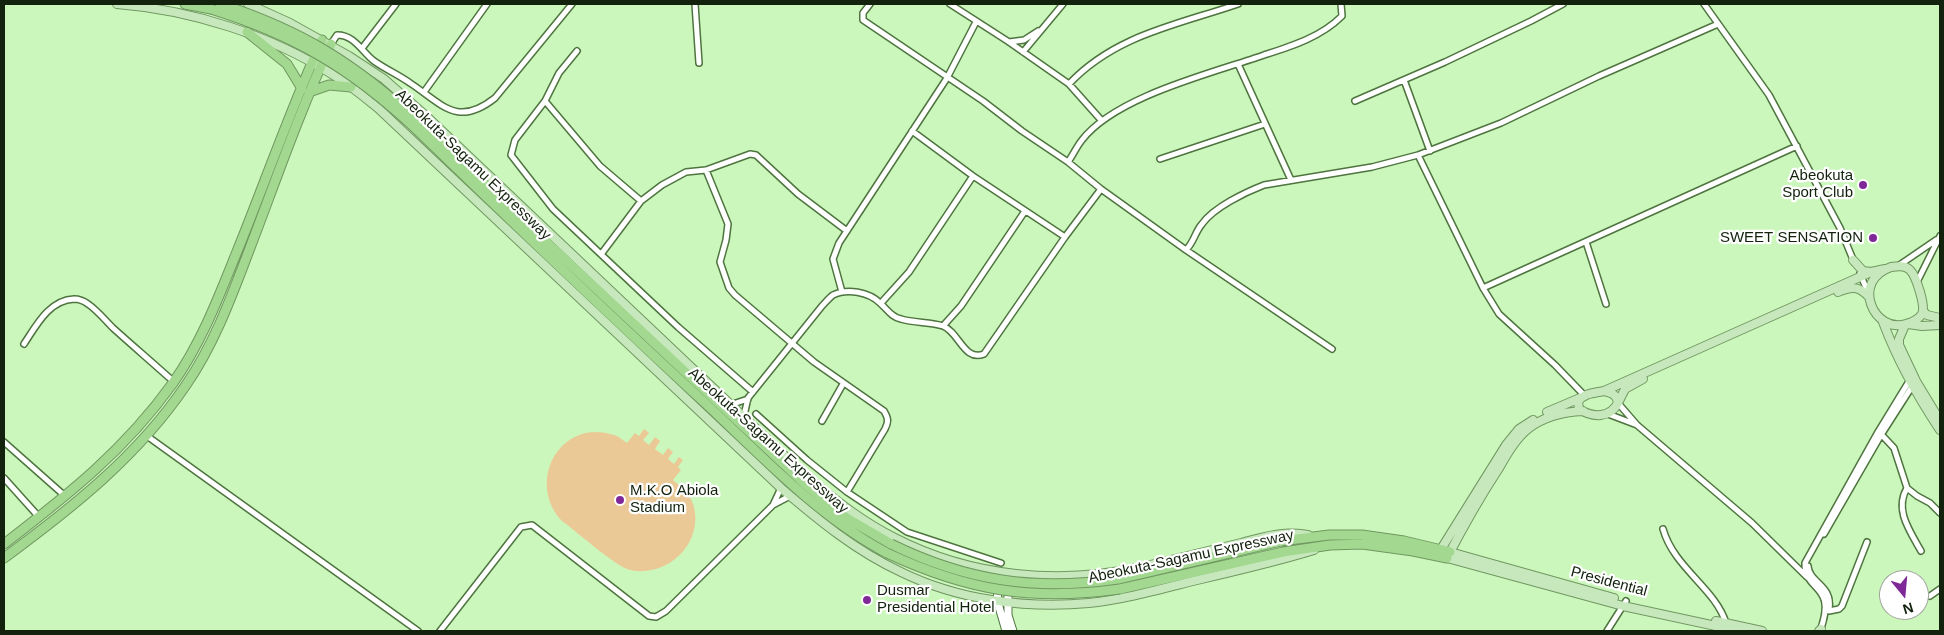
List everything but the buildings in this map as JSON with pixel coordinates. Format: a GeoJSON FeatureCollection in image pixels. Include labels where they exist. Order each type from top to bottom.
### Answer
{"type":"FeatureCollection","features":[{"type":"Feature","properties":{"kind":"highway","name":"Abeokuta-Sagamu Expressway"},"geometry":{"type":"LineString","coordinates":[[185,4],[211,9],[262,26],[285,36],[326,58],[372,89],[416,124]]}},
{"type":"Feature","properties":{"kind":"highway","name":"Abeokuta-Sagamu Expressway"},"geometry":{"type":"LineString","coordinates":[[220,4],[288,30],[344,61],[380,87],[416,124],[820,509],[850,531],[937,574],[1002,591],[1067,595],[1120,588],[1283,552],[1330,545],[1362,544],[1439,552]]}},
{"type":"Feature","properties":{"kind":"highway"},"geometry":{"type":"LineString","coordinates":[[247,32],[287,64],[301,87]]}},
{"type":"Feature","properties":{"kind":"highway"},"geometry":{"type":"LineString","coordinates":[[4,544],[90,476],[138,428],[174,382],[212,318],[301,87],[316,65],[327,42]]}},
{"type":"Feature","properties":{"kind":"highway"},"geometry":{"type":"LineString","coordinates":[[4,558],[83,497],[147,436],[193,374],[222,320],[309,92],[316,65]]}},
{"type":"Feature","properties":{"kind":"highway"},"geometry":{"type":"LineString","coordinates":[[309,92],[329,85],[338,84],[351,87]]}},
{"type":"Feature","properties":{"kind":"highway"},"geometry":{"type":"LineString","coordinates":[[183,368],[193,374]]}},
{"type":"Feature","properties":{"kind":"highway","name":"Abeokuta-Sagamu Expressway"},"geometry":{"type":"LineString","coordinates":[[889,549],[970,574],[1003,581],[1066,585],[1118,579],[1281,541],[1329,535],[1362,534],[1404,541],[1449,555]]}},
{"type":"Feature","properties":{"kind":"main road"},"geometry":{"type":"LineString","coordinates":[[117,4],[173,11],[247,32],[316,65],[351,87],[730,405],[808,478],[863,520],[895,538],[924,551],[954,561],[1010,574],[1065,577],[1101,574],[1140,567],[1281,534],[1329,535]]}},
{"type":"Feature","properties":{"kind":"main road"},"geometry":{"type":"LineString","coordinates":[[248,4],[327,42],[384,79],[411,103],[781,488],[830,529],[861,550],[902,573],[942,588],[1007,602],[1055,605],[1090,603],[1134,596],[1286,559],[1330,545]]}},
{"type":"Feature","properties":{"kind":"main road"},"geometry":{"type":"LineString","coordinates":[[1854,260],[1863,271],[1871,272]]}},
{"type":"Feature","properties":{"kind":"main road"},"geometry":{"type":"LineString","coordinates":[[1439,552],[1512,436],[1535,418],[1582,396],[1604,391],[1861,276],[1897,266],[1908,269],[1917,282],[1923,311],[1927,315],[1940,318]]}},
{"type":"Feature","properties":{"kind":"main road"},"geometry":{"type":"LineString","coordinates":[[1868,294],[1873,278],[1885,269]]}},
{"type":"Feature","properties":{"kind":"main road"},"geometry":{"type":"LineString","coordinates":[[1739,631],[1624,604],[1449,555],[1477,502],[1510,450],[1523,433],[1538,422],[1558,413],[1608,414],[1615,408],[1625,389],[1639,381],[1846,288],[1860,288],[1868,294],[1872,306],[1883,322],[1896,356],[1940,421]]}},
{"type":"Feature","properties":{"kind":"main road"},"geometry":{"type":"LineString","coordinates":[[1923,311],[1919,317],[1907,324],[1899,345],[1913,381],[1940,430]]}},
{"type":"Feature","properties":{"kind":"main road"},"geometry":{"type":"LineString","coordinates":[[1883,322],[1894,326],[1907,324],[1922,326],[1940,325]]}},
{"type":"Feature","properties":{"kind":"main road"},"geometry":{"type":"LineString","coordinates":[[1604,391],[1613,393],[1618,403]]}},
{"type":"Feature","properties":{"kind":"main road"},"geometry":{"type":"LineString","coordinates":[[1582,396],[1578,405],[1583,412]]}},
{"type":"Feature","properties":{"kind":"main road"},"geometry":{"type":"LineString","coordinates":[[1000,572],[996,600],[1006,631]]}},
{"type":"Feature","properties":{"kind":"main road"},"geometry":{"type":"LineString","coordinates":[[1010,574],[1007,602],[1008,615],[1013,631]]}},
{"type":"Feature","properties":{"kind":"main road","name":"Presidential"},"geometry":{"type":"LineString","coordinates":[[1624,604],[1762,631]]}},
{"type":"Feature","properties":{"kind":"street"},"geometry":{"type":"LineString","coordinates":[[363,47],[396,4]]}},
{"type":"Feature","properties":{"kind":"street"},"geometry":{"type":"LineString","coordinates":[[424,92],[487,4]]}},
{"type":"Feature","properties":{"kind":"street"},"geometry":{"type":"LineString","coordinates":[[327,42],[337,35],[343,35],[363,47],[373,60],[424,92],[439,105],[452,111],[464,112],[484,107],[495,98],[572,4]]}},
{"type":"Feature","properties":{"kind":"street"},"geometry":{"type":"LineString","coordinates":[[695,4],[699,62]]}},
{"type":"Feature","properties":{"kind":"street"},"geometry":{"type":"LineString","coordinates":[[870,4],[862,13],[863,20],[983,101],[1186,250],[1332,349]]}},
{"type":"Feature","properties":{"kind":"street"},"geometry":{"type":"LineString","coordinates":[[950,4],[1010,42],[1069,84],[1102,121]]}},
{"type":"Feature","properties":{"kind":"street"},"geometry":{"type":"LineString","coordinates":[[1023,52],[1063,4]]}},
{"type":"Feature","properties":{"kind":"street"},"geometry":{"type":"LineString","coordinates":[[1069,84],[1104,54],[1133,39],[1238,4]]}},
{"type":"Feature","properties":{"kind":"street"},"geometry":{"type":"LineString","coordinates":[[1068,162],[1082,139],[1102,121],[1170,86],[1295,45],[1326,30],[1342,16],[1341,4]]}},
{"type":"Feature","properties":{"kind":"street"},"geometry":{"type":"LineString","coordinates":[[1355,101],[1532,21],[1563,4]]}},
{"type":"Feature","properties":{"kind":"street"},"geometry":{"type":"LineString","coordinates":[[1704,4],[1769,95],[1840,228],[1868,294]]}},
{"type":"Feature","properties":{"kind":"street"},"geometry":{"type":"LineString","coordinates":[[842,292],[833,259],[839,243],[947,78],[976,22]]}},
{"type":"Feature","properties":{"kind":"street"},"geometry":{"type":"LineString","coordinates":[[1186,250],[1193,243],[1202,223],[1248,191],[1264,185],[1372,167],[1430,151],[1500,123],[1599,76],[1718,24]]}},
{"type":"Feature","properties":{"kind":"street"},"geometry":{"type":"LineString","coordinates":[[1010,42],[1024,40],[1046,25]]}},
{"type":"Feature","properties":{"kind":"street"},"geometry":{"type":"LineString","coordinates":[[577,51],[559,73],[545,101],[515,140],[511,155],[553,208],[678,327],[754,392]]}},
{"type":"Feature","properties":{"kind":"street"},"geometry":{"type":"LineString","coordinates":[[1238,64],[1291,180]]}},
{"type":"Feature","properties":{"kind":"street"},"geometry":{"type":"LineString","coordinates":[[1404,80],[1430,151]]}},
{"type":"Feature","properties":{"kind":"street"},"geometry":{"type":"LineString","coordinates":[[545,101],[600,166],[641,201]]}},
{"type":"Feature","properties":{"kind":"street"},"geometry":{"type":"LineString","coordinates":[[1160,159],[1265,124]]}},
{"type":"Feature","properties":{"kind":"street"},"geometry":{"type":"LineString","coordinates":[[912,131],[974,176],[1065,236]]}},
{"type":"Feature","properties":{"kind":"street"},"geometry":{"type":"LineString","coordinates":[[1483,288],[1797,146]]}},
{"type":"Feature","properties":{"kind":"street"},"geometry":{"type":"LineString","coordinates":[[602,253],[641,201],[674,178],[686,172],[706,170],[750,154],[756,155],[798,194],[847,231]]}},
{"type":"Feature","properties":{"kind":"street"},"geometry":{"type":"LineString","coordinates":[[1418,155],[1483,288],[1499,314],[1555,365],[1582,396]]}},
{"type":"Feature","properties":{"kind":"street"},"geometry":{"type":"LineString","coordinates":[[706,170],[728,224],[720,262],[729,288],[791,343],[844,384],[884,411],[888,422],[847,492]]}},
{"type":"Feature","properties":{"kind":"street"},"geometry":{"type":"LineString","coordinates":[[881,303],[909,272],[974,176]]}},
{"type":"Feature","properties":{"kind":"street"},"geometry":{"type":"LineString","coordinates":[[730,405],[748,398],[754,392],[822,306],[832,296],[842,292],[861,293],[874,298],[891,314],[900,319],[943,326],[971,354],[978,356],[984,354],[1065,236],[1101,189]]}},
{"type":"Feature","properties":{"kind":"street"},"geometry":{"type":"LineString","coordinates":[[943,326],[961,306],[1026,211]]}},
{"type":"Feature","properties":{"kind":"street"},"geometry":{"type":"LineString","coordinates":[[1897,266],[1940,237]]}},
{"type":"Feature","properties":{"kind":"street"},"geometry":{"type":"LineString","coordinates":[[1917,282],[1940,237]]}},
{"type":"Feature","properties":{"kind":"street"},"geometry":{"type":"LineString","coordinates":[[1586,242],[1606,304]]}},
{"type":"Feature","properties":{"kind":"street"},"geometry":{"type":"LineString","coordinates":[[1926,248],[1932,252]]}},
{"type":"Feature","properties":{"kind":"street"},"geometry":{"type":"LineString","coordinates":[[24,344],[40,318],[50,310],[62,302],[73,299],[82,300],[90,304],[112,327],[174,382]]}},
{"type":"Feature","properties":{"kind":"street"},"geometry":{"type":"LineString","coordinates":[[1809,579],[1805,568],[1808,554],[1913,381]]}},
{"type":"Feature","properties":{"kind":"street"},"geometry":{"type":"LineString","coordinates":[[822,421],[844,384]]}},
{"type":"Feature","properties":{"kind":"street"},"geometry":{"type":"LineString","coordinates":[[745,419],[744,411],[748,398]]}},
{"type":"Feature","properties":{"kind":"street"},"geometry":{"type":"LineString","coordinates":[[1618,403],[1638,425],[1752,523],[1822,592],[1826,603],[1822,631]]}},
{"type":"Feature","properties":{"kind":"street"},"geometry":{"type":"LineString","coordinates":[[756,414],[807,460],[847,492],[907,532],[1001,563]]}},
{"type":"Feature","properties":{"kind":"street"},"geometry":{"type":"LineString","coordinates":[[1608,414],[1638,425]]}},
{"type":"Feature","properties":{"kind":"street"},"geometry":{"type":"LineString","coordinates":[[1880,433],[1894,448],[1907,488],[1930,503],[1940,513]]}},
{"type":"Feature","properties":{"kind":"street"},"geometry":{"type":"LineString","coordinates":[[1822,631],[1830,602],[1828,594],[1810,574],[1808,562],[1880,433]]}},
{"type":"Feature","properties":{"kind":"street"},"geometry":{"type":"LineString","coordinates":[[147,436],[204,475],[418,631]]}},
{"type":"Feature","properties":{"kind":"street"},"geometry":{"type":"LineString","coordinates":[[4,442],[65,496]]}},
{"type":"Feature","properties":{"kind":"street"},"geometry":{"type":"LineString","coordinates":[[4,478],[39,517]]}},
{"type":"Feature","properties":{"kind":"street"},"geometry":{"type":"LineString","coordinates":[[773,505],[781,488]]}},
{"type":"Feature","properties":{"kind":"street"},"geometry":{"type":"LineString","coordinates":[[1907,488],[1902,496],[1901,505],[1903,514],[1921,551]]}},
{"type":"Feature","properties":{"kind":"street"},"geometry":{"type":"LineString","coordinates":[[440,631],[521,527],[532,524],[649,616],[656,617],[666,611],[773,505],[790,496]]}},
{"type":"Feature","properties":{"kind":"street"},"geometry":{"type":"LineString","coordinates":[[1663,529],[1671,549],[1720,610],[1726,623]]}},
{"type":"Feature","properties":{"kind":"street"},"geometry":{"type":"LineString","coordinates":[[1829,610],[1839,609],[1842,606],[1867,542]]}},
{"type":"Feature","properties":{"kind":"street"},"geometry":{"type":"LineString","coordinates":[[1930,596],[1940,589]]}},
{"type":"Feature","properties":{"kind":"street"},"geometry":{"type":"LineString","coordinates":[[1607,631],[1624,604]]}},
{"type":"Feature","properties":{"kind":"shaded area","name":"M.K.O Abiola Stadium"},"geometry":{"type":"Polygon","coordinates":[[[644,429],[649,433],[643,440],[649,445],[655,437],[660,441],[655,449],[663,455],[668,448],[673,452],[668,459],[674,464],[679,457],[683,460],[678,467],[681,470],[673,480],[691,499],[694,507],[695,521],[693,534],[679,556],[668,564],[656,569],[643,571],[630,570],[615,562],[562,521],[551,505],[547,488],[548,471],[554,456],[564,444],[578,435],[595,432],[616,436],[627,443],[635,433],[639,436],[644,429]]]}},
{"type":"Feature","properties":{"kind":"place","name":"Abeokuta Sport Club"},"geometry":{"type":"Point","coordinates":[1863,185]}},
{"type":"Feature","properties":{"kind":"place","name":"SWEET SENSATION"},"geometry":{"type":"Point","coordinates":[1873,238]}},
{"type":"Feature","properties":{"kind":"place","name":"M.K.O Abiola Stadium"},"geometry":{"type":"Point","coordinates":[620,500]}},
{"type":"Feature","properties":{"kind":"place","name":"Dusmar Presidential Hotel"},"geometry":{"type":"Point","coordinates":[867,600]}}]}
